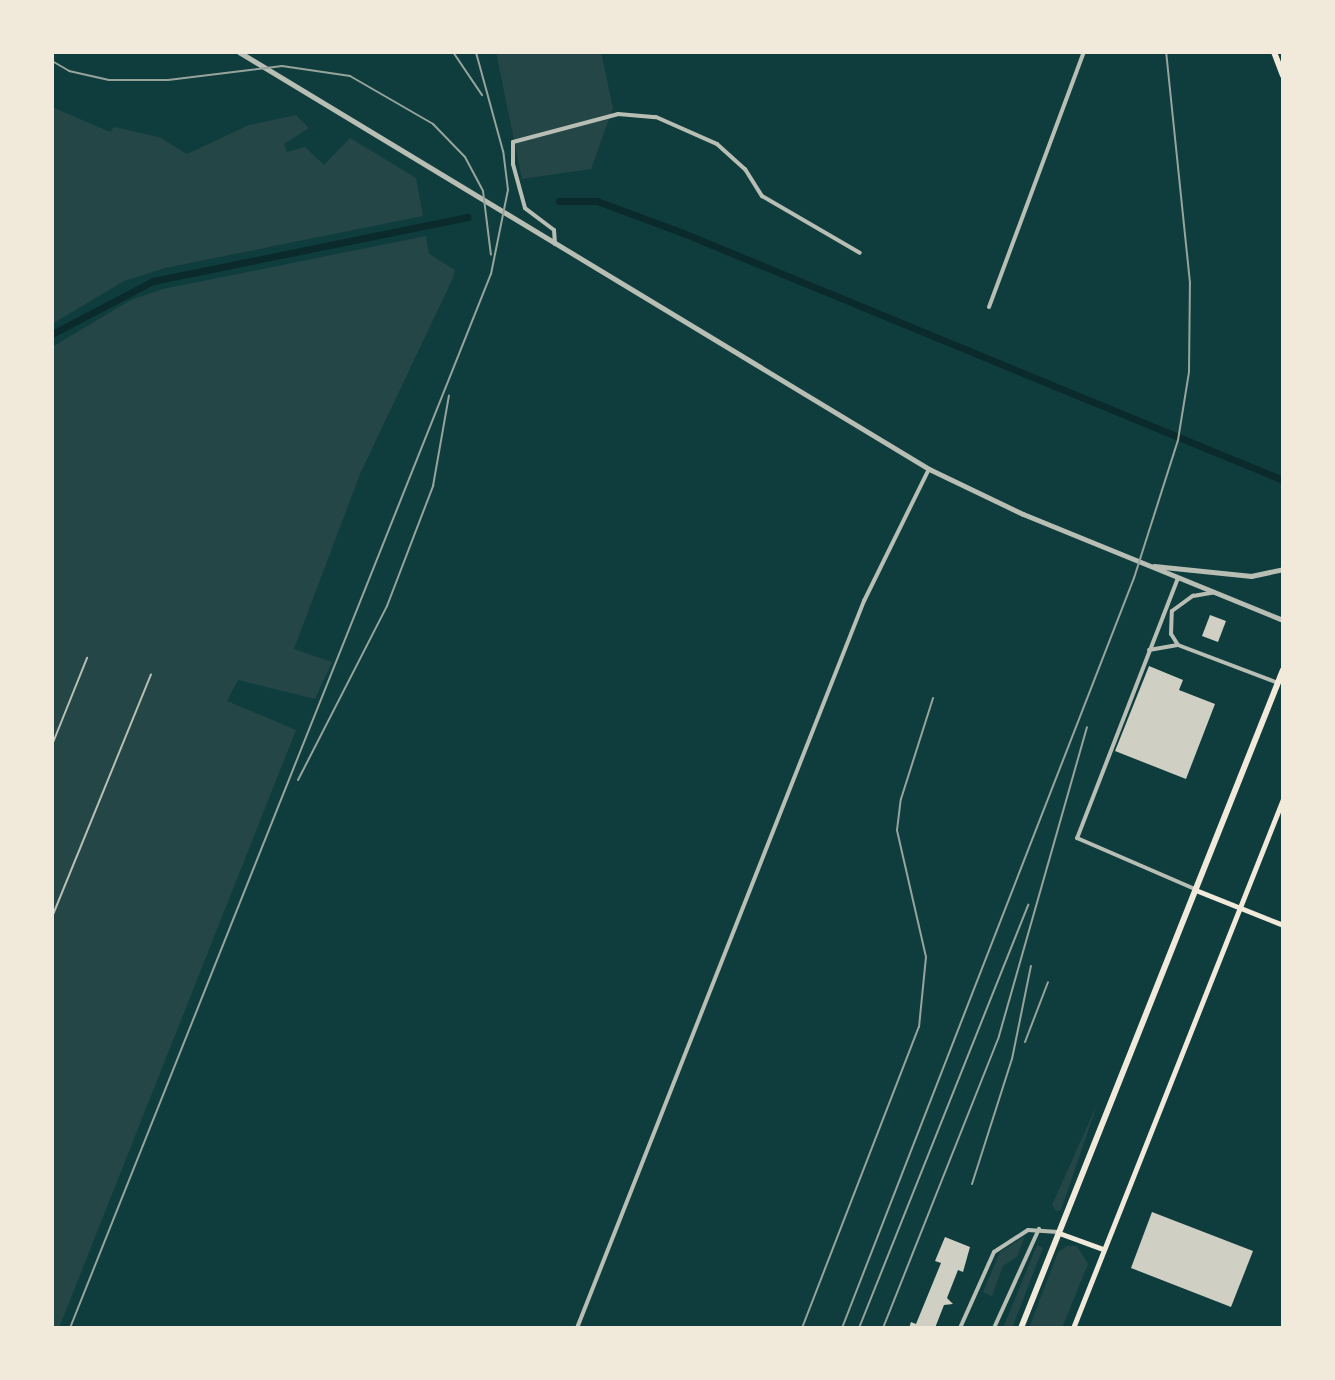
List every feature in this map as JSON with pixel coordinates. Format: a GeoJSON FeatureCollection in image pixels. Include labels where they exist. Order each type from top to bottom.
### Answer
{"type":"FeatureCollection","features":[{"type":"Feature","properties":{"kind":"highway"},"geometry":{"type":"LineString","coordinates":[[1274,52],[1283,75]]}},
{"type":"Feature","properties":{"kind":"highway"},"geometry":{"type":"LineString","coordinates":[[1021,1328],[1198,891],[1283,670]]}},
{"type":"Feature","properties":{"kind":"main road"},"geometry":{"type":"LineString","coordinates":[[1073,1328],[1283,799]]}},
{"type":"Feature","properties":{"kind":"main road"},"geometry":{"type":"LineString","coordinates":[[1198,891],[1283,925]]}},
{"type":"Feature","properties":{"kind":"main road"},"geometry":{"type":"LineString","coordinates":[[1058,1232],[1103,1249]]}},
{"type":"Feature","properties":{"kind":"street"},"geometry":{"type":"LineString","coordinates":[[239,52],[929,469],[1178,578],[1283,620]]}},
{"type":"Feature","properties":{"kind":"street"},"geometry":{"type":"LineString","coordinates":[[989,307],[1084,52]]}},
{"type":"Feature","properties":{"kind":"street"},"geometry":{"type":"LineString","coordinates":[[555,244],[554,230],[525,208],[513,164],[513,142],[618,114],[656,117],[717,144],[745,169],[762,196],[860,253]]}},
{"type":"Feature","properties":{"kind":"street"},"geometry":{"type":"LineString","coordinates":[[577,1328],[864,601],[929,469]]}},
{"type":"Feature","properties":{"kind":"street"},"geometry":{"type":"LineString","coordinates":[[1149,565],[1251,576],[1283,569]]}},
{"type":"Feature","properties":{"kind":"street"},"geometry":{"type":"LineString","coordinates":[[1178,578],[1077,838],[1198,891]]}},
{"type":"Feature","properties":{"kind":"street"},"geometry":{"type":"LineString","coordinates":[[1178,645],[1171,634],[1172,611],[1193,596],[1215,592]]}},
{"type":"Feature","properties":{"kind":"street"},"geometry":{"type":"LineString","coordinates":[[1149,650],[1178,645],[1278,683]]}},
{"type":"Feature","properties":{"kind":"street"},"geometry":{"type":"LineString","coordinates":[[960,1328],[994,1252],[1015,1235],[1039,1229],[1058,1232]]}},
{"type":"Feature","properties":{"kind":"street"},"geometry":{"type":"LineString","coordinates":[[994,1328],[1039,1229]]}},
{"type":"Feature","properties":{"kind":"lane"},"geometry":{"type":"LineString","coordinates":[[52,745],[87,658]]}},
{"type":"Feature","properties":{"kind":"lane"},"geometry":{"type":"LineString","coordinates":[[52,917],[151,674]]}},
{"type":"Feature","properties":{"kind":"shaded area"},"geometry":{"type":"Polygon","coordinates":[[[496,52],[601,52],[613,108],[591,169],[522,179],[496,52]]]}},
{"type":"Feature","properties":{"kind":"shaded area"},"geometry":{"type":"Polygon","coordinates":[[[52,107],[110,132],[114,127],[159,137],[187,154],[249,125],[296,115],[309,128],[284,144],[287,152],[305,147],[324,165],[350,138],[416,178],[423,216],[165,268],[124,281],[52,324],[52,107]]]}},
{"type":"Feature","properties":{"kind":"shaded area"},"geometry":{"type":"Polygon","coordinates":[[[426,236],[429,254],[455,270],[452,280],[360,474],[294,649],[332,662],[315,699],[238,680],[227,701],[296,730],[59,1328],[52,1328],[52,347],[131,300],[163,289],[426,236]]]}},
{"type":"Feature","properties":{"kind":"shaded area"},"geometry":{"type":"Polygon","coordinates":[[[1098,1102],[1061,1210],[1056,1211],[1052,1205],[1098,1102]]]}},
{"type":"Feature","properties":{"kind":"shaded area"},"geometry":{"type":"Polygon","coordinates":[[[1025,1236],[1017,1257],[1003,1266],[992,1296],[983,1292],[1000,1252],[1025,1236]]]}},
{"type":"Feature","properties":{"kind":"shaded area"},"geometry":{"type":"Polygon","coordinates":[[[1037,1245],[1043,1248],[1012,1328],[1003,1328],[1037,1245]]]}},
{"type":"Feature","properties":{"kind":"shaded area"},"geometry":{"type":"Polygon","coordinates":[[[1067,1246],[1077,1246],[1088,1264],[1062,1328],[1029,1328],[1058,1252],[1067,1246]]]}},
{"type":"Feature","properties":{"kind":"building"},"geometry":{"type":"Polygon","coordinates":[[[1210,615],[1226,621],[1218,642],[1202,636],[1210,615]]]}},
{"type":"Feature","properties":{"kind":"building"},"geometry":{"type":"Polygon","coordinates":[[[1149,666],[1183,680],[1179,690],[1215,704],[1186,779],[1115,751],[1149,666]]]}},
{"type":"Feature","properties":{"kind":"building"},"geometry":{"type":"Polygon","coordinates":[[[1152,1212],[1253,1251],[1231,1307],[1131,1268],[1152,1212]]]}},
{"type":"Feature","properties":{"kind":"building"},"geometry":{"type":"Polygon","coordinates":[[[945,1237],[970,1247],[963,1272],[958,1270],[947,1298],[953,1304],[944,1305],[935,1328],[909,1328],[911,1322],[916,1324],[941,1263],[935,1261],[945,1237]]]}},
{"type":"Feature","properties":{"kind":"waterway"},"geometry":{"type":"LineString","coordinates":[[559,201],[597,201],[683,233],[1283,480]]}},
{"type":"Feature","properties":{"kind":"waterway"},"geometry":{"type":"LineString","coordinates":[[52,334],[153,281],[468,217]]}},
{"type":"Feature","properties":{"kind":"railway"},"geometry":{"type":"LineString","coordinates":[[453,52],[482,95]]}},
{"type":"Feature","properties":{"kind":"railway"},"geometry":{"type":"LineString","coordinates":[[70,1328],[491,274],[508,190],[503,151],[476,52]]}},
{"type":"Feature","properties":{"kind":"railway"},"geometry":{"type":"LineString","coordinates":[[842,1328],[1134,578],[1178,440],[1189,372],[1190,283],[1166,52]]}},
{"type":"Feature","properties":{"kind":"railway"},"geometry":{"type":"LineString","coordinates":[[52,61],[69,71],[109,80],[168,80],[282,66],[350,76],[433,124],[465,157],[483,191],[491,255]]}},
{"type":"Feature","properties":{"kind":"railway"},"geometry":{"type":"LineString","coordinates":[[298,780],[387,606],[433,486],[449,395]]}},
{"type":"Feature","properties":{"kind":"railway"},"geometry":{"type":"LineString","coordinates":[[802,1328],[919,1027],[926,957],[897,830],[901,799],[933,698]]}},
{"type":"Feature","properties":{"kind":"railway"},"geometry":{"type":"LineString","coordinates":[[883,1328],[999,1036],[1087,727]]}},
{"type":"Feature","properties":{"kind":"railway"},"geometry":{"type":"LineString","coordinates":[[859,1328],[1028,905]]}},
{"type":"Feature","properties":{"kind":"railway"},"geometry":{"type":"LineString","coordinates":[[972,1184],[1012,1059],[1031,966]]}},
{"type":"Feature","properties":{"kind":"railway"},"geometry":{"type":"LineString","coordinates":[[1025,1042],[1048,982]]}}]}
